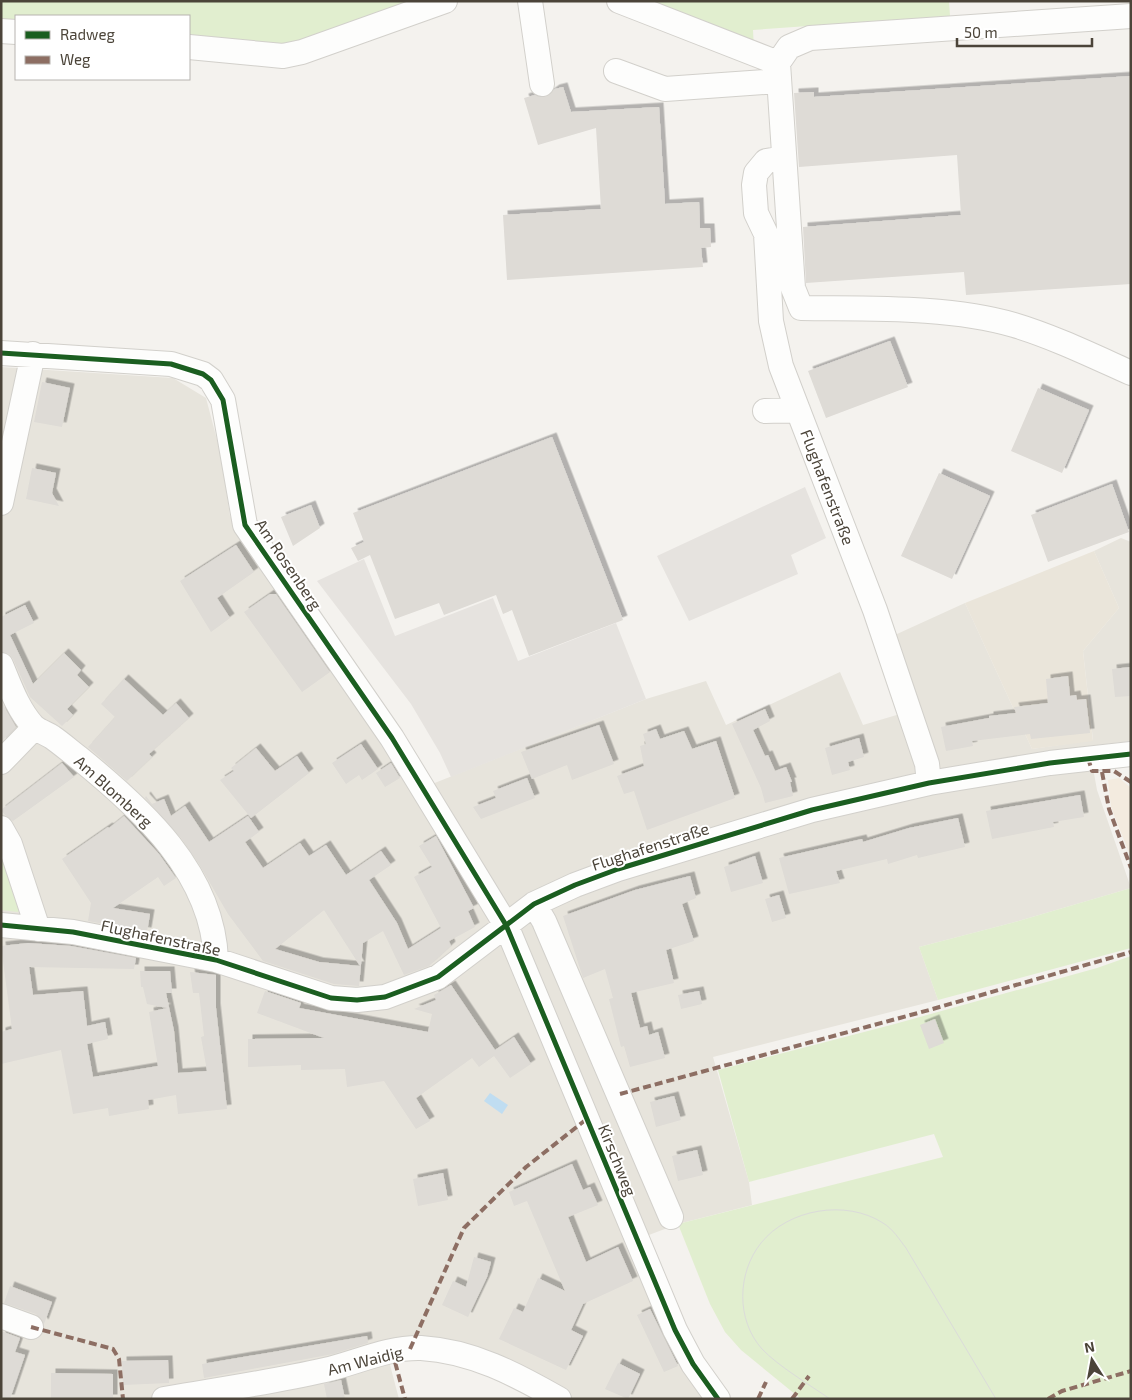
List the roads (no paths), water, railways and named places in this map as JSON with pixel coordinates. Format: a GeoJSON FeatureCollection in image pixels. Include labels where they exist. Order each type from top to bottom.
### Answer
{"type":"FeatureCollection","features":[{"type":"Feature","properties":{"kind":"street"},"geometry":{"type":"LineString","coordinates":[[190,48],[282,56],[302,52],[445,1]]}},
{"type":"Feature","properties":{"kind":"street"},"geometry":{"type":"LineString","coordinates":[[530,1],[542,84]]}},
{"type":"Feature","properties":{"kind":"street"},"geometry":{"type":"LineString","coordinates":[[619,1],[778,72]]}},
{"type":"Feature","properties":{"kind":"street"},"geometry":{"type":"LineString","coordinates":[[1131,16],[810,38],[789,47],[778,72],[793,288],[801,308],[888,309],[974,316],[1014,325],[1131,373]]}},
{"type":"Feature","properties":{"kind":"street"},"geometry":{"type":"LineString","coordinates":[[1,31],[15,32]]}},
{"type":"Feature","properties":{"kind":"street"},"geometry":{"type":"LineString","coordinates":[[616,71],[665,89],[778,72]]}},
{"type":"Feature","properties":{"kind":"street","name":"Flughafenstraße"},"geometry":{"type":"LineString","coordinates":[[784,158],[766,160],[756,173],[754,185],[756,213],[765,228],[766,234],[771,321],[781,366],[875,610],[926,764],[930,783]]}},
{"type":"Feature","properties":{"kind":"street","name":"Am Rosenberg"},"geometry":{"type":"LineString","coordinates":[[1,353],[171,364],[207,377],[223,400],[245,525],[270,543],[506,924]]}},
{"type":"Feature","properties":{"kind":"street"},"geometry":{"type":"LineString","coordinates":[[1,503],[33,354]]}},
{"type":"Feature","properties":{"kind":"street"},"geometry":{"type":"LineString","coordinates":[[765,411],[798,410]]}},
{"type":"Feature","properties":{"kind":"street","name":"Am Blomberg"},"geometry":{"type":"LineString","coordinates":[[1,665],[19,708],[34,728],[51,736],[103,777],[135,806],[163,836],[200,893],[215,938],[216,960]]}},
{"type":"Feature","properties":{"kind":"street"},"geometry":{"type":"LineString","coordinates":[[1,762],[34,728]]}},
{"type":"Feature","properties":{"kind":"street","name":"Flughafenstraße"},"geometry":{"type":"LineString","coordinates":[[1,925],[73,932],[216,960],[331,998],[357,1000],[386,997],[438,977],[534,904],[575,885],[618,869],[812,810],[930,783],[1050,763],[1131,754]]}},
{"type":"Feature","properties":{"kind":"street"},"geometry":{"type":"LineString","coordinates":[[1,828],[10,844],[38,928]]}},
{"type":"Feature","properties":{"kind":"street","name":"Kirschweg"},"geometry":{"type":"LineString","coordinates":[[534,904],[620,1094],[671,1217]]}},
{"type":"Feature","properties":{"kind":"street","name":"Kirschweg"},"geometry":{"type":"LineString","coordinates":[[506,924],[675,1330],[693,1364],[718,1399]]}},
{"type":"Feature","properties":{"kind":"street"},"geometry":{"type":"LineString","coordinates":[[1,1316],[31,1327]]}},
{"type":"Feature","properties":{"kind":"street","name":"Am Waidig"},"geometry":{"type":"LineString","coordinates":[[164,1399],[326,1370],[392,1351],[418,1348],[475,1358],[495,1365],[558,1399]]}},
{"type":"Feature","properties":{"kind":"water"},"geometry":{"type":"Polygon","coordinates":[[[490,1093],[508,1105],[502,1114],[484,1101],[490,1093]]]}},
{"type":"Feature","properties":{"kind":"tram line"},"geometry":{"type":"LineString","coordinates":[[830,1399],[785,1369],[762,1349],[748,1324],[744,1311],[743,1296],[747,1268],[761,1243],[772,1231],[802,1215],[818,1211],[835,1210],[852,1211],[868,1216],[887,1225],[896,1234],[996,1399]]}}]}
